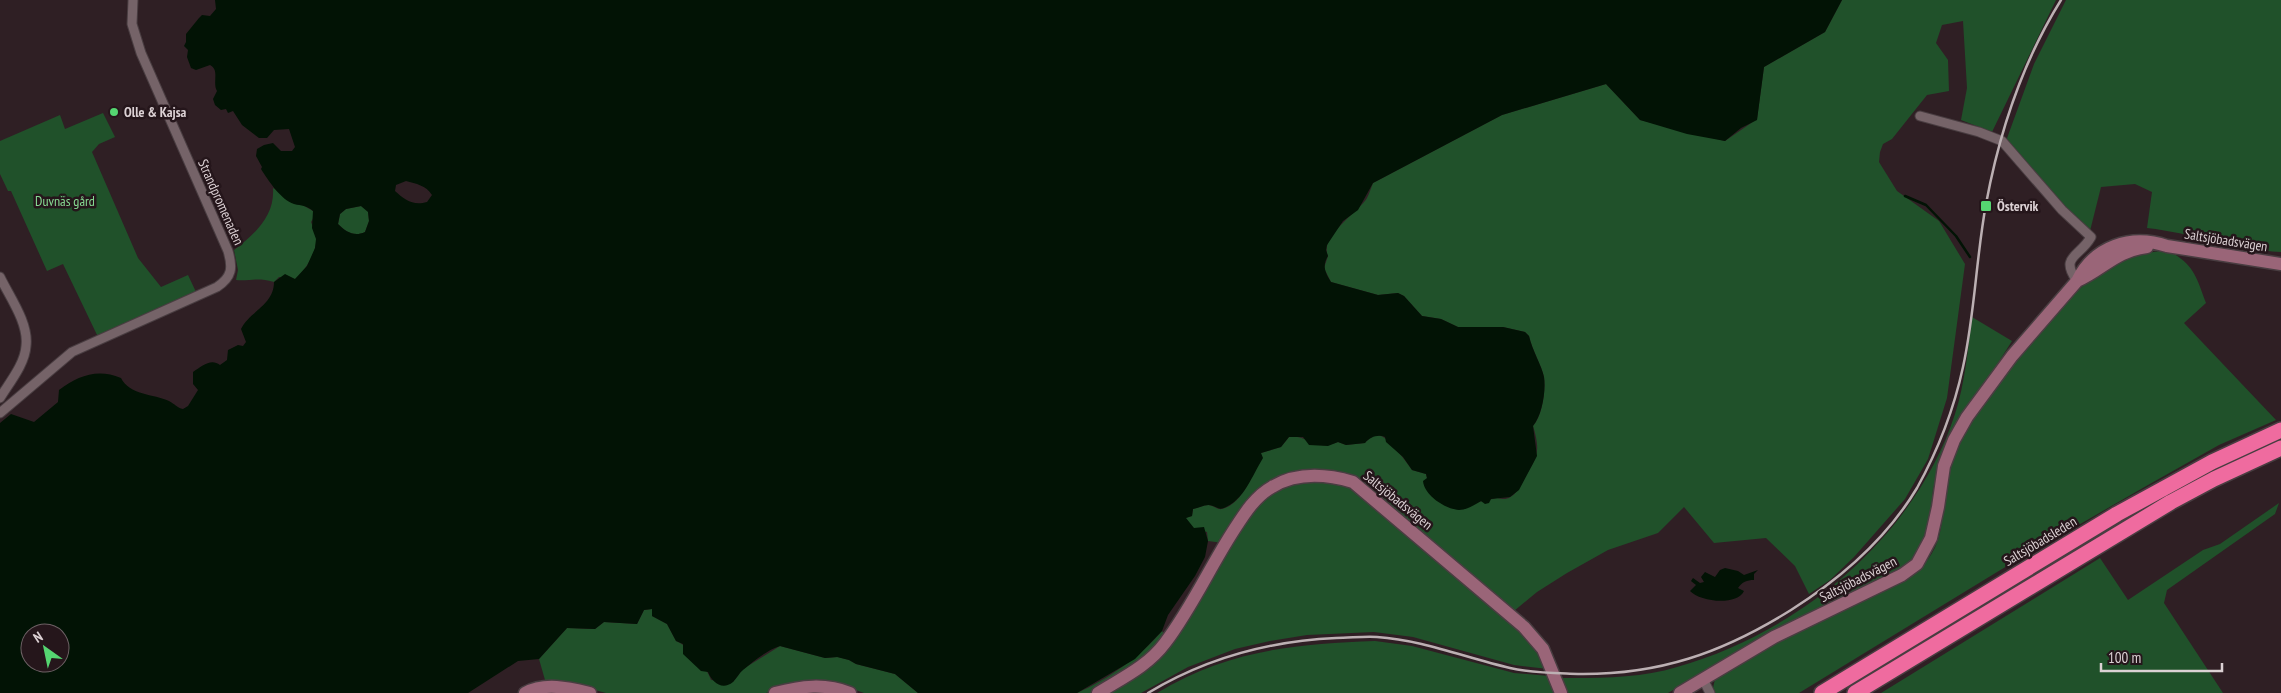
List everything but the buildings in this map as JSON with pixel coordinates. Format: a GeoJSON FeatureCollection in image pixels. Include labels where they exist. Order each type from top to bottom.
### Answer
{"type":"FeatureCollection","features":[{"type":"Feature","properties":{"kind":"highway","name":"Saltsjöbadsleden"},"geometry":{"type":"LineString","coordinates":[[1822,693],[2117,514],[2212,462],[2281,430]]}},
{"type":"Feature","properties":{"kind":"highway"},"geometry":{"type":"LineString","coordinates":[[1855,693],[2171,502],[2281,448]]}},
{"type":"Feature","properties":{"kind":"street","name":"Strandpromenaden"},"geometry":{"type":"LineString","coordinates":[[0,413],[72,352],[217,287],[230,274],[232,262],[228,251],[141,53],[132,24],[133,0]]}},
{"type":"Feature","properties":{"kind":"street"},"geometry":{"type":"LineString","coordinates":[[1920,116],[1988,134],[2002,141],[2062,210],[2091,237],[2087,244],[2071,259],[2069,264],[2069,271],[2077,281]]}},
{"type":"Feature","properties":{"kind":"street","name":"Saltsjöbadsvägen"},"geometry":{"type":"LineString","coordinates":[[1680,693],[1774,637],[1902,576],[1917,564],[1931,538],[1944,466],[1954,440],[1967,417],[2012,356],[2077,281],[2088,276],[2118,255],[2134,249],[2167,246],[2281,264]]}},
{"type":"Feature","properties":{"kind":"street"},"geometry":{"type":"LineString","coordinates":[[0,276],[26,334],[26,346],[22,361],[0,398]]}},
{"type":"Feature","properties":{"kind":"street","name":"Saltsjöbadsvägen"},"geometry":{"type":"LineString","coordinates":[[1098,693],[1154,657],[1166,642],[1222,549],[1255,500],[1272,486],[1291,479],[1324,476],[1353,482],[1524,627],[1544,649],[1561,693]]}},
{"type":"Feature","properties":{"kind":"street"},"geometry":{"type":"LineString","coordinates":[[1696,693],[1703,679]]}},
{"type":"Feature","properties":{"kind":"street"},"geometry":{"type":"LineString","coordinates":[[1703,679],[1710,693]]}},
{"type":"Feature","properties":{"kind":"street"},"geometry":{"type":"LineString","coordinates":[[775,693],[812,686],[840,689],[850,693]]}},
{"type":"Feature","properties":{"kind":"street"},"geometry":{"type":"LineString","coordinates":[[525,693],[539,687],[550,687],[590,693]]}},
{"type":"Feature","properties":{"kind":"green space"},"geometry":{"type":"Polygon","coordinates":[[[1842,0],[2056,0],[1992,132],[1961,120],[1967,88],[1963,21],[1942,25],[1936,43],[1948,60],[1949,91],[1927,95],[1892,139],[1883,144],[1879,162],[1897,191],[1939,221],[1965,264],[1947,398],[1928,459],[1905,499],[1854,557],[1830,580],[1809,594],[1795,566],[1766,538],[1714,543],[1684,507],[1658,533],[1608,550],[1537,592],[1514,611],[1355,477],[1339,471],[1313,470],[1274,481],[1223,543],[1208,541],[1207,532],[1194,529],[1185,518],[1192,516],[1193,509],[1204,505],[1222,509],[1236,501],[1247,486],[1261,453],[1281,447],[1289,437],[1302,438],[1322,445],[1338,442],[1346,445],[1365,443],[1370,438],[1379,435],[1386,440],[1412,470],[1426,474],[1431,496],[1451,508],[1497,498],[1507,499],[1511,497],[1520,487],[1535,458],[1537,445],[1533,426],[1539,416],[1544,396],[1544,377],[1529,336],[1525,332],[1503,327],[1458,327],[1441,319],[1422,316],[1404,296],[1398,293],[1378,295],[1331,282],[1324,268],[1328,256],[1329,240],[1341,225],[1363,204],[1373,183],[1502,115],[1606,84],[1640,120],[1725,141],[1757,119],[1764,67],[1825,32],[1842,0]]]}},
{"type":"Feature","properties":{"kind":"green space"},"geometry":{"type":"Polygon","coordinates":[[[2066,0],[2281,0],[2281,252],[2247,248],[2147,228],[2152,192],[2135,184],[2101,187],[2090,231],[2074,218],[2006,141],[2034,64],[2066,0]]]}},
{"type":"Feature","properties":{"kind":"green space","name":"Duvnäs gård"},"geometry":{"type":"Polygon","coordinates":[[[103,113],[115,137],[99,144],[92,152],[138,258],[161,287],[188,275],[196,292],[98,337],[63,264],[47,271],[11,191],[8,191],[0,174],[0,141],[60,115],[65,129],[103,113]]]}},
{"type":"Feature","properties":{"kind":"green space"},"geometry":{"type":"Polygon","coordinates":[[[273,188],[313,211],[314,217],[311,222],[316,235],[316,242],[313,254],[307,266],[295,279],[279,277],[274,282],[259,279],[236,280],[238,270],[234,250],[262,224],[271,207],[273,188]]]}},
{"type":"Feature","properties":{"kind":"green space"},"geometry":{"type":"Polygon","coordinates":[[[361,206],[368,211],[369,221],[365,232],[350,233],[338,224],[340,214],[346,209],[361,206]]]}},
{"type":"Feature","properties":{"kind":"green space"},"geometry":{"type":"Polygon","coordinates":[[[2167,250],[2189,266],[2206,303],[2184,323],[2276,420],[2219,445],[2148,485],[2002,569],[1799,693],[1715,693],[1713,688],[1715,679],[1776,640],[1908,579],[1920,569],[1934,549],[1938,539],[1950,466],[1967,431],[1999,383],[2059,310],[2093,277],[2110,265],[2126,258],[2167,250]]]}},
{"type":"Feature","properties":{"kind":"green space"},"geometry":{"type":"Polygon","coordinates":[[[1972,317],[2012,341],[1953,434],[1940,464],[1933,489],[1930,523],[1923,549],[1903,571],[1759,641],[1668,693],[1566,693],[1557,678],[1617,677],[1647,674],[1677,667],[1723,651],[1767,630],[1808,604],[1847,574],[1882,539],[1912,500],[1937,459],[1955,414],[1961,390],[1972,317]]]}},
{"type":"Feature","properties":{"kind":"green space"},"geometry":{"type":"Polygon","coordinates":[[[1305,481],[1326,481],[1352,485],[1533,641],[1548,669],[1514,665],[1413,637],[1374,632],[1307,635],[1235,649],[1188,667],[1141,693],[1108,693],[1158,659],[1172,644],[1252,509],[1277,491],[1305,481]]]}},
{"type":"Feature","properties":{"kind":"green space"},"geometry":{"type":"Polygon","coordinates":[[[2279,503],[2275,514],[2167,590],[2164,603],[2223,693],[1881,693],[2100,558],[2128,600],[2203,550],[2220,544],[2279,503]]]}},
{"type":"Feature","properties":{"kind":"green space"},"geometry":{"type":"Polygon","coordinates":[[[652,609],[652,616],[667,624],[676,641],[697,658],[711,680],[733,682],[743,669],[780,646],[825,658],[838,657],[856,664],[895,674],[918,693],[864,693],[839,684],[776,689],[766,693],[606,693],[565,682],[545,680],[539,659],[567,628],[595,629],[604,622],[637,624],[644,610],[652,609]]]}},
{"type":"Feature","properties":{"kind":"green space"},"geometry":{"type":"Polygon","coordinates":[[[1162,631],[1166,636],[1155,651],[1092,693],[1077,693],[1123,666],[1144,650],[1162,631]]]}},
{"type":"Feature","properties":{"kind":"green space"},"geometry":{"type":"Polygon","coordinates":[[[1375,641],[1412,646],[1514,673],[1549,676],[1555,693],[1157,693],[1210,667],[1236,658],[1290,647],[1375,641]]]}},
{"type":"Feature","properties":{"kind":"shaded area"},"geometry":{"type":"Polygon","coordinates":[[[215,0],[1842,0],[1825,32],[1764,67],[1757,120],[1741,128],[1725,141],[1687,134],[1640,120],[1606,84],[1502,115],[1373,183],[1358,210],[1343,221],[1327,245],[1328,256],[1325,269],[1327,275],[1331,282],[1378,295],[1398,293],[1404,296],[1422,316],[1441,319],[1458,327],[1503,327],[1525,332],[1529,336],[1543,373],[1544,389],[1541,410],[1533,426],[1537,456],[1519,490],[1510,497],[1491,499],[1489,503],[1485,504],[1481,501],[1462,510],[1453,509],[1431,496],[1424,486],[1423,481],[1427,478],[1426,474],[1412,470],[1403,457],[1386,442],[1385,437],[1374,437],[1365,443],[1346,445],[1338,442],[1328,446],[1309,445],[1303,437],[1289,437],[1281,447],[1261,453],[1263,458],[1251,480],[1231,504],[1222,509],[1208,505],[1193,509],[1192,516],[1186,518],[1194,528],[1204,527],[1208,541],[1205,557],[1195,576],[1168,615],[1162,631],[1135,659],[1077,693],[918,693],[895,674],[837,657],[825,658],[780,646],[770,650],[756,660],[742,671],[733,682],[725,686],[715,682],[708,672],[701,671],[683,654],[683,644],[676,641],[667,624],[652,616],[652,609],[644,610],[637,624],[604,622],[595,629],[567,628],[539,659],[518,661],[468,693],[0,693],[0,423],[11,414],[34,422],[58,402],[59,390],[81,377],[96,374],[112,375],[121,378],[125,384],[136,391],[169,401],[183,409],[188,406],[198,390],[193,384],[193,372],[203,365],[213,362],[220,365],[227,360],[228,350],[238,345],[243,346],[246,342],[241,329],[270,297],[274,282],[285,274],[295,279],[307,266],[315,248],[316,239],[312,228],[313,211],[289,202],[284,198],[261,169],[262,167],[256,156],[257,149],[273,143],[281,151],[292,151],[295,147],[289,129],[274,130],[267,138],[259,138],[242,125],[233,111],[228,113],[226,109],[221,110],[215,105],[213,99],[217,91],[213,67],[210,65],[196,70],[191,68],[187,57],[188,50],[184,46],[186,34],[202,15],[210,16],[216,9],[215,0]],[[406,181],[396,185],[395,191],[410,201],[418,203],[427,202],[432,195],[421,185],[406,181]],[[361,206],[346,209],[340,214],[338,224],[350,233],[365,232],[369,221],[368,212],[361,206]]]}},
{"type":"Feature","properties":{"kind":"shaded area"},"geometry":{"type":"Polygon","coordinates":[[[1725,568],[1738,571],[1744,575],[1758,570],[1754,574],[1754,580],[1745,582],[1738,588],[1744,591],[1734,599],[1710,600],[1695,595],[1690,591],[1696,585],[1691,581],[1693,578],[1700,583],[1704,582],[1701,577],[1705,572],[1715,577],[1720,570],[1725,568]]]}},
{"type":"Feature","properties":{"kind":"waterway"},"geometry":{"type":"LineString","coordinates":[[1905,196],[1926,205],[1956,236],[1970,257]]}},
{"type":"Feature","properties":{"kind":"railway"},"geometry":{"type":"LineString","coordinates":[[1148,693],[1192,670],[1262,647],[1336,638],[1372,637],[1394,639],[1428,645],[1494,664],[1527,671],[1578,674],[1608,673],[1663,666],[1715,649],[1740,638],[1791,610],[1827,585],[1861,556],[1892,524],[1925,474],[1945,429],[1955,398],[1967,347],[1986,204],[2005,125],[2035,48],[2061,0]]}},
{"type":"Feature","properties":{"kind":"place","name":"Olle & Kajsa"},"geometry":{"type":"Point","coordinates":[114,112]}},
{"type":"Feature","properties":{"kind":"place","name":"Östervik"},"geometry":{"type":"Point","coordinates":[1986,206]}}]}
